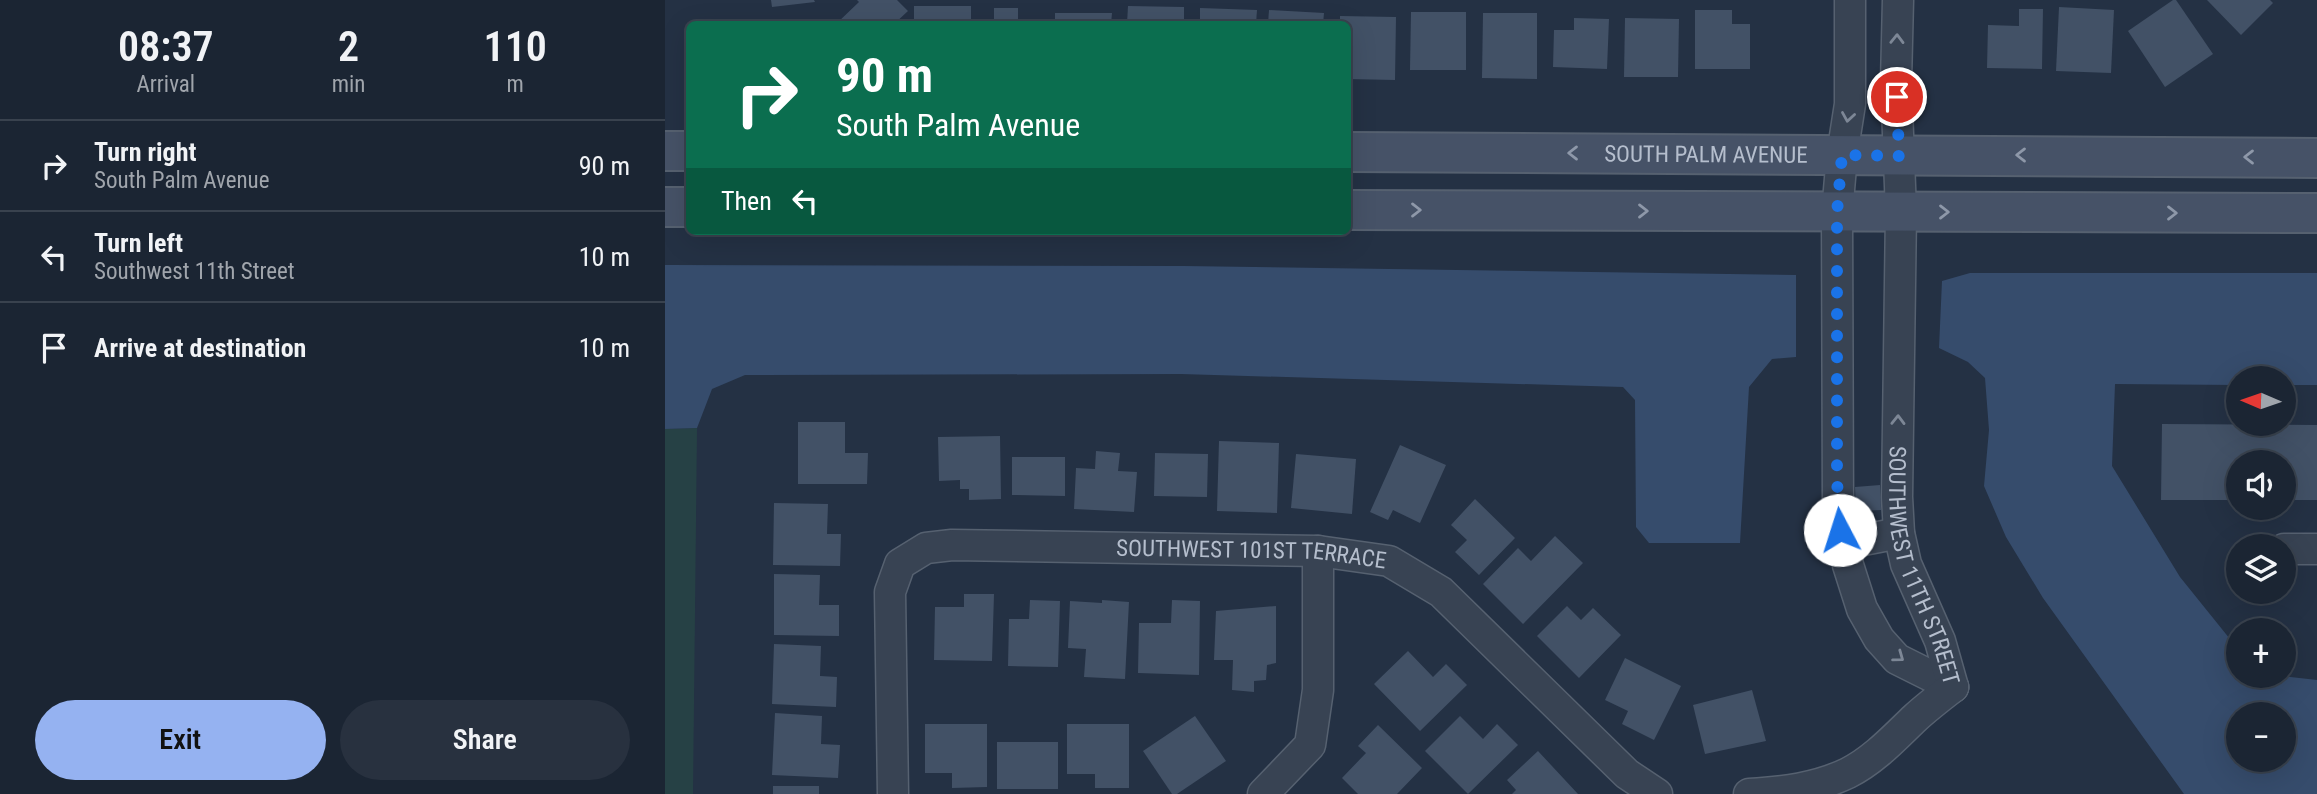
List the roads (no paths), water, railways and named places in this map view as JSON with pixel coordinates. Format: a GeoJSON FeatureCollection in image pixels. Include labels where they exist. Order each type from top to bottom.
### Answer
{"type":"FeatureCollection","features":[{"type":"Feature","properties":{"kind":"main road"},"geometry":{"type":"LineString","coordinates":[[665,151],[686,151]]}},
{"type":"Feature","properties":{"kind":"main road","name":"SOUTH PALM AVENUE"},"geometry":{"type":"LineString","coordinates":[[1351,152],[2317,158]]}},
{"type":"Feature","properties":{"kind":"main road"},"geometry":{"type":"LineString","coordinates":[[665,207],[686,207]]}},
{"type":"Feature","properties":{"kind":"main road"},"geometry":{"type":"LineString","coordinates":[[1351,210],[2317,214]]}},
{"type":"Feature","properties":{"kind":"street","name":"SOUTHWEST 11TH STREET"},"geometry":{"type":"LineString","coordinates":[[1850,0],[1850,104],[1837,213],[1837,515],[1863,609],[1879,639],[1897,659],[1953,687]]}},
{"type":"Feature","properties":{"kind":"street","name":"SOUTHWEST 11TH STREET"},"geometry":{"type":"LineString","coordinates":[[1898,0],[1896,82],[1901,212],[1897,497],[1899,533],[1906,564],[1940,640],[1953,687]]}},
{"type":"Feature","properties":{"kind":"street"},"geometry":{"type":"LineString","coordinates":[[1843,544],[1899,533]]}},
{"type":"Feature","properties":{"kind":"street","name":"SOUTHWEST 101ST TERRACE"},"geometry":{"type":"LineString","coordinates":[[893,794],[890,592],[900,564],[926,548],[952,545],[1318,551],[1389,561],[1441,592],[1627,774],[1657,794]]}},
{"type":"Feature","properties":{"kind":"street"},"geometry":{"type":"LineString","coordinates":[[2296,549],[2317,549]]}},
{"type":"Feature","properties":{"kind":"street"},"geometry":{"type":"LineString","coordinates":[[1266,792],[1310,745],[1318,690],[1318,551]]}},
{"type":"Feature","properties":{"kind":"street"},"geometry":{"type":"LineString","coordinates":[[1749,794],[1797,789],[1831,780],[1851,771],[1886,746],[1917,715],[1953,687]]}},
{"type":"Feature","properties":{"kind":"water"},"geometry":{"type":"Polygon","coordinates":[[[665,265],[1185,266],[1796,275],[1796,357],[1772,359],[1749,387],[1740,543],[1649,543],[1636,527],[1635,400],[1623,387],[1181,374],[745,375],[712,389],[697,428],[665,429],[665,265]]]}},
{"type":"Feature","properties":{"kind":"water"},"geometry":{"type":"Polygon","coordinates":[[[1970,273],[2317,273],[2317,385],[2296,385],[2296,366],[2226,366],[2226,385],[2115,384],[2112,466],[2180,577],[2226,634],[2226,688],[2296,688],[2296,678],[2317,680],[2317,794],[2184,794],[2043,598],[2006,537],[1984,486],[1989,430],[1985,378],[1968,362],[1939,348],[1942,281],[1970,273]]]}}]}
